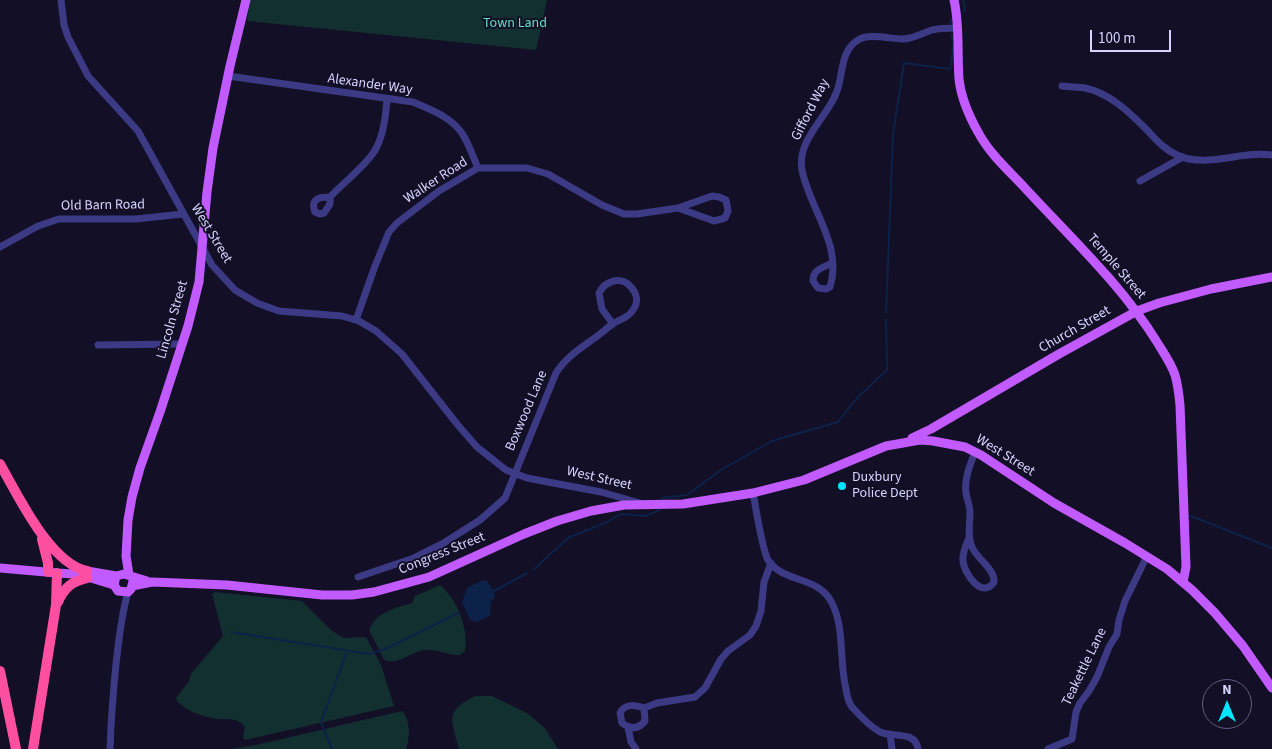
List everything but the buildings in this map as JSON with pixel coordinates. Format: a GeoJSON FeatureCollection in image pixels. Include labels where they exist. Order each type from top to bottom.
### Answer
{"type":"FeatureCollection","features":[{"type":"Feature","properties":{"kind":"highway"},"geometry":{"type":"LineString","coordinates":[[0,464],[44,542],[52,573],[56,605],[34,749]]}},
{"type":"Feature","properties":{"kind":"highway"},"geometry":{"type":"LineString","coordinates":[[37,527],[62,558],[87,574],[67,586],[56,605]]}},
{"type":"Feature","properties":{"kind":"highway"},"geometry":{"type":"LineString","coordinates":[[0,671],[16,749]]}},
{"type":"Feature","properties":{"kind":"main road","name":"Lincoln Street"},"geometry":{"type":"LineString","coordinates":[[123,582],[132,497],[188,326],[199,282],[211,165],[228,76],[246,0]]}},
{"type":"Feature","properties":{"kind":"main road","name":"Temple Street"},"geometry":{"type":"LineString","coordinates":[[954,0],[958,28],[962,93],[979,134],[1007,170],[1091,259],[1136,312],[1168,360],[1175,376],[1178,388],[1182,446],[1186,567],[1184,582]]}},
{"type":"Feature","properties":{"kind":"main road","name":"Church Street"},"geometry":{"type":"LineString","coordinates":[[905,442],[1136,312],[1158,303],[1210,289],[1272,277]]}},
{"type":"Feature","properties":{"kind":"main road"},"geometry":{"type":"LineString","coordinates":[[934,427],[937,433],[948,443]]}},
{"type":"Feature","properties":{"kind":"main road","name":"West Street"},"geometry":{"type":"LineString","coordinates":[[646,505],[683,504],[753,494],[804,480],[875,450],[905,442],[920,440],[948,443],[975,452],[1000,466],[1054,503],[1147,556],[1184,582],[1232,632],[1272,688]]}},
{"type":"Feature","properties":{"kind":"main road","name":"Congress Street"},"geometry":{"type":"LineString","coordinates":[[0,568],[87,574],[123,582],[227,585],[322,595],[352,595],[374,592],[429,577],[557,521],[591,511],[624,505],[646,505]]}},
{"type":"Feature","properties":{"kind":"street","name":"West Street"},"geometry":{"type":"LineString","coordinates":[[61,0],[64,25],[68,37],[88,76],[138,131],[202,247],[223,279],[235,290],[257,304],[279,311],[342,316],[356,320],[376,330],[402,354],[477,447],[492,460],[514,473],[527,478],[601,492],[646,505]]}},
{"type":"Feature","properties":{"kind":"street","name":"Gifford Way"},"geometry":{"type":"LineString","coordinates":[[832,263],[830,242],[808,190],[802,163],[808,142],[838,89],[844,58],[858,40],[863,38],[908,39],[936,29],[958,28]]}},
{"type":"Feature","properties":{"kind":"street","name":"Alexander Way"},"geometry":{"type":"LineString","coordinates":[[228,76],[413,102],[432,110],[453,124],[464,135],[478,168]]}},
{"type":"Feature","properties":{"kind":"street"},"geometry":{"type":"LineString","coordinates":[[1062,86],[1086,88],[1106,96],[1134,118],[1163,147],[1183,157],[1210,160],[1254,154],[1272,155]]}},
{"type":"Feature","properties":{"kind":"street"},"geometry":{"type":"LineString","coordinates":[[330,196],[360,169],[375,150],[386,119],[387,99]]}},
{"type":"Feature","properties":{"kind":"street"},"geometry":{"type":"LineString","coordinates":[[1140,181],[1183,157]]}},
{"type":"Feature","properties":{"kind":"street","name":"Walker Road"},"geometry":{"type":"LineString","coordinates":[[356,320],[389,232],[402,219],[438,191],[478,168],[528,168],[548,174],[602,205],[624,214],[678,208],[707,196],[717,196],[726,200],[728,211],[725,218],[714,222],[678,208]]}},
{"type":"Feature","properties":{"kind":"street","name":"Old Barn Road"},"geometry":{"type":"LineString","coordinates":[[0,248],[42,224],[59,219],[136,219],[183,214]]}},
{"type":"Feature","properties":{"kind":"street","name":"Boxwood Lane"},"geometry":{"type":"LineString","coordinates":[[358,577],[414,558],[467,530],[505,498],[556,372],[566,359],[613,324],[629,315],[634,308],[637,301],[632,288],[620,280],[608,283],[599,293],[602,309],[613,324]]}},
{"type":"Feature","properties":{"kind":"street"},"geometry":{"type":"LineString","coordinates":[[98,346],[181,344]]}},
{"type":"Feature","properties":{"kind":"street"},"geometry":{"type":"LineString","coordinates":[[969,538],[977,557],[993,575],[994,582],[989,587],[982,588],[976,584],[965,569],[963,558],[969,538],[970,511],[966,485],[969,468],[975,452]]}},
{"type":"Feature","properties":{"kind":"street"},"geometry":{"type":"LineString","coordinates":[[753,494],[767,558],[781,572],[821,588],[833,605],[838,623],[844,684],[850,705],[866,722],[880,732],[910,738],[917,744],[918,749]]}},
{"type":"Feature","properties":{"kind":"street","name":"Teakettle Lane"},"geometry":{"type":"LineString","coordinates":[[1048,749],[1072,739],[1076,712],[1080,703],[1090,691],[1109,647],[1117,634],[1125,601],[1147,556]]}},
{"type":"Feature","properties":{"kind":"street"},"geometry":{"type":"LineString","coordinates":[[636,749],[631,742],[628,727],[622,722],[620,713],[622,709],[630,705],[644,708],[656,702],[695,697],[705,688],[721,658],[750,635],[756,626],[761,611],[764,582],[771,563]]}},
{"type":"Feature","properties":{"kind":"street","name":"Lincoln Street"},"geometry":{"type":"LineString","coordinates":[[110,749],[111,720],[123,607],[123,582]]}},
{"type":"Feature","properties":{"kind":"street"},"geometry":{"type":"LineString","coordinates":[[628,727],[636,727],[644,723],[646,719],[644,708]]}},
{"type":"Feature","properties":{"kind":"street"},"geometry":{"type":"LineString","coordinates":[[890,735],[892,749]]}},
{"type":"Feature","properties":{"kind":"green space","name":"Town Land"},"geometry":{"type":"Polygon","coordinates":[[[250,0],[547,0],[536,50],[247,21],[250,0]]]}},
{"type":"Feature","properties":{"kind":"green space"},"geometry":{"type":"Polygon","coordinates":[[[440,585],[452,598],[460,615],[465,633],[465,651],[460,655],[425,650],[400,660],[384,660],[369,630],[372,624],[381,615],[412,603],[415,596],[440,585]]]}},
{"type":"Feature","properties":{"kind":"green space"},"geometry":{"type":"Polygon","coordinates":[[[215,592],[302,601],[332,631],[344,638],[366,637],[381,665],[394,706],[245,740],[243,737],[245,727],[241,723],[230,719],[207,717],[185,707],[176,698],[189,681],[191,674],[223,636],[212,594],[215,592]]]}},
{"type":"Feature","properties":{"kind":"green space"},"geometry":{"type":"Polygon","coordinates":[[[475,696],[492,696],[527,713],[545,728],[558,749],[459,749],[452,718],[458,707],[475,696]]]}},
{"type":"Feature","properties":{"kind":"green space"},"geometry":{"type":"Polygon","coordinates":[[[402,711],[407,719],[409,729],[406,749],[231,749],[256,745],[402,711]]]}},
{"type":"Feature","properties":{"kind":"water"},"geometry":{"type":"Polygon","coordinates":[[[483,580],[487,581],[495,596],[491,602],[490,616],[476,622],[470,620],[462,602],[467,588],[483,580]]]}},
{"type":"Feature","properties":{"kind":"waterway"},"geometry":{"type":"LineString","coordinates":[[963,0],[964,12]]}},
{"type":"Feature","properties":{"kind":"waterway"},"geometry":{"type":"LineString","coordinates":[[950,23],[952,19]]}},
{"type":"Feature","properties":{"kind":"waterway"},"geometry":{"type":"LineString","coordinates":[[886,313],[893,134],[904,63],[950,69],[954,43],[951,34]]}},
{"type":"Feature","properties":{"kind":"waterway"},"geometry":{"type":"LineString","coordinates":[[662,498],[687,495],[721,470],[772,441],[838,422],[857,398],[887,370],[886,320]]}},
{"type":"Feature","properties":{"kind":"waterway"},"geometry":{"type":"LineString","coordinates":[[533,570],[568,538],[607,522],[621,514],[645,516],[660,510]]}},
{"type":"Feature","properties":{"kind":"waterway"},"geometry":{"type":"LineString","coordinates":[[1191,516],[1272,548]]}},
{"type":"Feature","properties":{"kind":"waterway"},"geometry":{"type":"LineString","coordinates":[[492,592],[527,573]]}},
{"type":"Feature","properties":{"kind":"waterway"},"geometry":{"type":"LineString","coordinates":[[231,632],[369,654],[385,649],[458,613]]}},
{"type":"Feature","properties":{"kind":"waterway"},"geometry":{"type":"LineString","coordinates":[[332,749],[321,722],[347,651]]}},
{"type":"Feature","properties":{"kind":"place","name":"Duxbury Police Dept"},"geometry":{"type":"Point","coordinates":[842,486]}}]}
